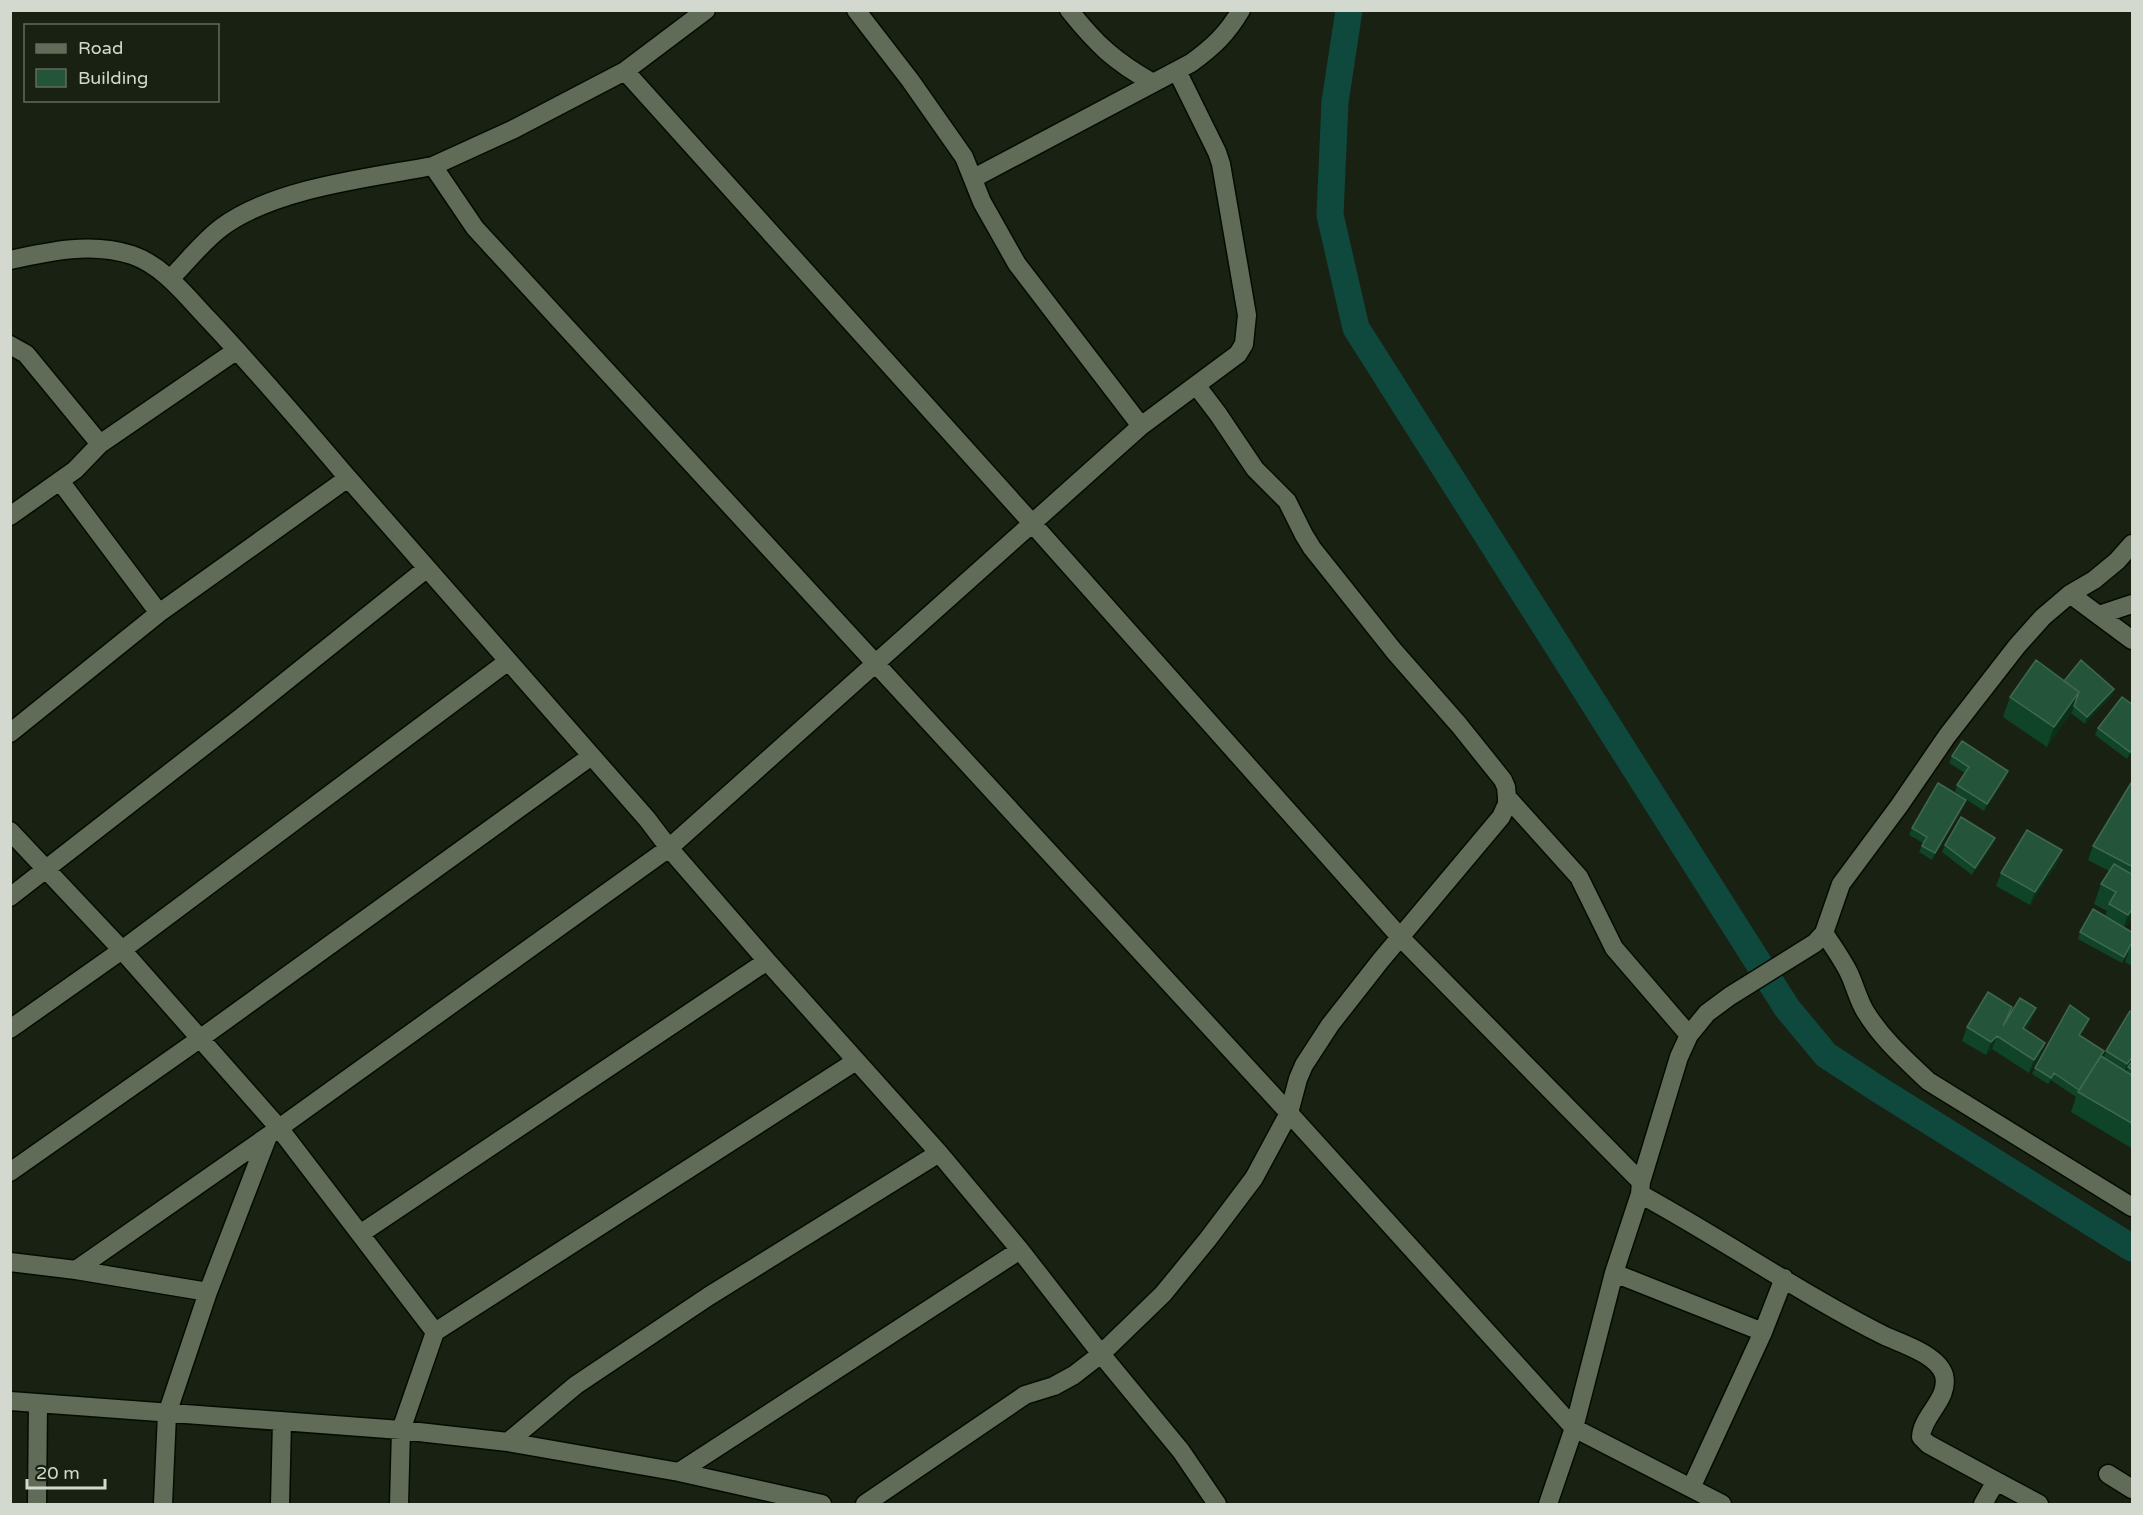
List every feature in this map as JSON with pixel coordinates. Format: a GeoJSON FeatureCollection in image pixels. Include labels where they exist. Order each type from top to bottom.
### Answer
{"type":"FeatureCollection","features":[{"type":"Feature","properties":{"kind":"street"},"geometry":{"type":"LineString","coordinates":[[170,279],[222,228],[258,206],[342,182],[433,166],[514,129],[625,71],[706,10]]}},
{"type":"Feature","properties":{"kind":"street"},"geometry":{"type":"LineString","coordinates":[[856,10],[937,117],[964,157],[982,202],[1017,264],[1141,426]]}},
{"type":"Feature","properties":{"kind":"street"},"geometry":{"type":"LineString","coordinates":[[1069,10],[1105,52],[1153,83]]}},
{"type":"Feature","properties":{"kind":"street"},"geometry":{"type":"LineString","coordinates":[[974,178],[1177,71],[1214,46],[1232,25],[1241,10]]}},
{"type":"Feature","properties":{"kind":"street"},"geometry":{"type":"LineString","coordinates":[[625,71],[1401,938],[1641,1188],[1683,1217],[1858,1322],[1936,1361],[1943,1374],[1944,1386],[1939,1401],[1921,1429],[1921,1437],[1928,1444],[2039,1504]]}},
{"type":"Feature","properties":{"kind":"street"},"geometry":{"type":"LineString","coordinates":[[76,1270],[274,1132],[669,848],[1141,426],[1238,354],[1244,344],[1247,315],[1219,158],[1177,71]]}},
{"type":"Feature","properties":{"kind":"street"},"geometry":{"type":"LineString","coordinates":[[433,166],[475,228],[1289,1113],[1574,1428],[1722,1504]]}},
{"type":"Feature","properties":{"kind":"street"},"geometry":{"type":"LineString","coordinates":[[10,260],[60,249],[85,248],[116,251],[134,256],[170,279],[237,350],[590,757],[647,819],[669,848],[767,961],[939,1153],[1181,1451],[1217,1504]]}},
{"type":"Feature","properties":{"kind":"street"},"geometry":{"type":"LineString","coordinates":[[10,345],[26,354],[100,444]]}},
{"type":"Feature","properties":{"kind":"street"},"geometry":{"type":"LineString","coordinates":[[10,516],[75,470],[100,444],[237,350]]}},
{"type":"Feature","properties":{"kind":"street"},"geometry":{"type":"LineString","coordinates":[[865,1504],[1025,1395],[1062,1382],[1101,1354],[1163,1294],[1254,1178],[1289,1113],[1298,1079],[1311,1054],[1360,986],[1501,817],[1507,804],[1506,786],[1503,780],[1312,548],[1287,501],[1255,469],[1197,385]]}},
{"type":"Feature","properties":{"kind":"street"},"geometry":{"type":"LineString","coordinates":[[10,733],[159,614],[348,478]]}},
{"type":"Feature","properties":{"kind":"street"},"geometry":{"type":"LineString","coordinates":[[60,481],[159,614]]}},
{"type":"Feature","properties":{"kind":"street"},"geometry":{"type":"LineString","coordinates":[[1548,1504],[1574,1428],[1614,1273],[1679,1057],[1689,1035],[1707,1013],[1819,938],[1842,884],[1947,736],[2018,646],[2043,617],[2070,594],[2094,580],[2133,544]]}},
{"type":"Feature","properties":{"kind":"street"},"geometry":{"type":"LineString","coordinates":[[10,897],[426,569]]}},
{"type":"Feature","properties":{"kind":"street"},"geometry":{"type":"LineString","coordinates":[[2070,594],[2133,640]]}},
{"type":"Feature","properties":{"kind":"street"},"geometry":{"type":"LineString","coordinates":[[2099,615],[2133,604]]}},
{"type":"Feature","properties":{"kind":"street"},"geometry":{"type":"LineString","coordinates":[[10,1029],[122,950],[507,662]]}},
{"type":"Feature","properties":{"kind":"street"},"geometry":{"type":"LineString","coordinates":[[10,1172],[201,1038],[590,757]]}},
{"type":"Feature","properties":{"kind":"street"},"geometry":{"type":"LineString","coordinates":[[1507,797],[1579,877],[1614,948],[1689,1035]]}},
{"type":"Feature","properties":{"kind":"street"},"geometry":{"type":"LineString","coordinates":[[10,831],[201,1038],[274,1132],[360,1234],[435,1332]]}},
{"type":"Feature","properties":{"kind":"street"},"geometry":{"type":"LineString","coordinates":[[1819,938],[1849,974],[1857,997],[1884,1038],[1928,1080],[2133,1207]]}},
{"type":"Feature","properties":{"kind":"street"},"geometry":{"type":"LineString","coordinates":[[360,1234],[767,961]]}},
{"type":"Feature","properties":{"kind":"street"},"geometry":{"type":"LineString","coordinates":[[399,1504],[401,1430],[435,1332],[856,1061]]}},
{"type":"Feature","properties":{"kind":"street"},"geometry":{"type":"LineString","coordinates":[[163,1504],[167,1414],[208,1292],[274,1132]]}},
{"type":"Feature","properties":{"kind":"street"},"geometry":{"type":"LineString","coordinates":[[508,1442],[576,1385],[709,1296],[939,1153]]}},
{"type":"Feature","properties":{"kind":"street"},"geometry":{"type":"LineString","coordinates":[[679,1472],[1020,1250]]}},
{"type":"Feature","properties":{"kind":"street"},"geometry":{"type":"LineString","coordinates":[[10,1262],[76,1270],[208,1292]]}},
{"type":"Feature","properties":{"kind":"street"},"geometry":{"type":"LineString","coordinates":[[1614,1273],[1763,1332]]}},
{"type":"Feature","properties":{"kind":"street"},"geometry":{"type":"LineString","coordinates":[[1691,1488],[1763,1332],[1784,1278]]}},
{"type":"Feature","properties":{"kind":"street"},"geometry":{"type":"LineString","coordinates":[[10,1401],[401,1430],[508,1442],[679,1472],[822,1504]]}},
{"type":"Feature","properties":{"kind":"street"},"geometry":{"type":"LineString","coordinates":[[37,1504],[39,1404]]}},
{"type":"Feature","properties":{"kind":"street"},"geometry":{"type":"LineString","coordinates":[[280,1504],[282,1421]]}},
{"type":"Feature","properties":{"kind":"street"},"geometry":{"type":"LineString","coordinates":[[2108,1474],[2133,1489]]}},
{"type":"Feature","properties":{"kind":"street"},"geometry":{"type":"LineString","coordinates":[[1983,1504],[1996,1481]]}},
{"type":"Feature","properties":{"kind":"building"},"geometry":{"type":"Polygon","coordinates":[[[2036,660],[2079,692],[2054,727],[2010,697],[2036,660]]]}},
{"type":"Feature","properties":{"kind":"building"},"geometry":{"type":"Polygon","coordinates":[[[2081,660],[2114,689],[2087,717],[2074,706],[2079,692],[2064,681],[2081,660]]]}},
{"type":"Feature","properties":{"kind":"building"},"geometry":{"type":"Polygon","coordinates":[[[2122,697],[2133,705],[2133,749],[2130,752],[2098,728],[2122,697]]]}},
{"type":"Feature","properties":{"kind":"building"},"geometry":{"type":"Polygon","coordinates":[[[1962,741],[2008,771],[1987,804],[1957,785],[1969,767],[1952,756],[1962,741]]]}},
{"type":"Feature","properties":{"kind":"building"},"geometry":{"type":"Polygon","coordinates":[[[1938,783],[1966,800],[1935,853],[1922,846],[1927,837],[1912,828],[1938,783]]]}},
{"type":"Feature","properties":{"kind":"building"},"geometry":{"type":"Polygon","coordinates":[[[2131,783],[2133,784],[2133,867],[2093,846],[2131,783]]]}},
{"type":"Feature","properties":{"kind":"building"},"geometry":{"type":"Polygon","coordinates":[[[1961,817],[1995,838],[1975,868],[1945,845],[1961,817]]]}},
{"type":"Feature","properties":{"kind":"building"},"geometry":{"type":"Polygon","coordinates":[[[2027,830],[2062,850],[2035,892],[2001,873],[2027,830]]]}},
{"type":"Feature","properties":{"kind":"building"},"geometry":{"type":"Polygon","coordinates":[[[2114,864],[2133,875],[2133,908],[2128,915],[2109,904],[2116,892],[2101,884],[2114,864]]]}},
{"type":"Feature","properties":{"kind":"building"},"geometry":{"type":"Polygon","coordinates":[[[2093,909],[2133,933],[2132,942],[2124,957],[2080,932],[2093,909]]]}},
{"type":"Feature","properties":{"kind":"building"},"geometry":{"type":"Polygon","coordinates":[[[1988,992],[2012,1007],[2003,1026],[2020,998],[2036,1008],[2023,1028],[2045,1043],[2034,1060],[1997,1036],[1991,1042],[1967,1027],[1988,992]]]}},
{"type":"Feature","properties":{"kind":"building"},"geometry":{"type":"Polygon","coordinates":[[[2070,1005],[2089,1019],[2079,1035],[2104,1051],[2079,1090],[2054,1073],[2051,1078],[2035,1068],[2070,1005]]]}},
{"type":"Feature","properties":{"kind":"building"},"geometry":{"type":"Polygon","coordinates":[[[2130,1011],[2133,1013],[2133,1056],[2127,1064],[2106,1051],[2130,1011]]]}},
{"type":"Feature","properties":{"kind":"building"},"geometry":{"type":"Polygon","coordinates":[[[2101,1056],[2133,1076],[2133,1124],[2078,1092],[2101,1056]]]}},
{"type":"Feature","properties":{"kind":"building"},"geometry":{"type":"Polygon","coordinates":[[[2133,1060],[2133,1070],[2128,1067],[2133,1060]]]}},
{"type":"Feature","properties":{"kind":"waterway"},"geometry":{"type":"LineString","coordinates":[[1349,10],[1335,102],[1330,215],[1356,328],[1787,1008],[1826,1055],[2132,1248]]}}]}
